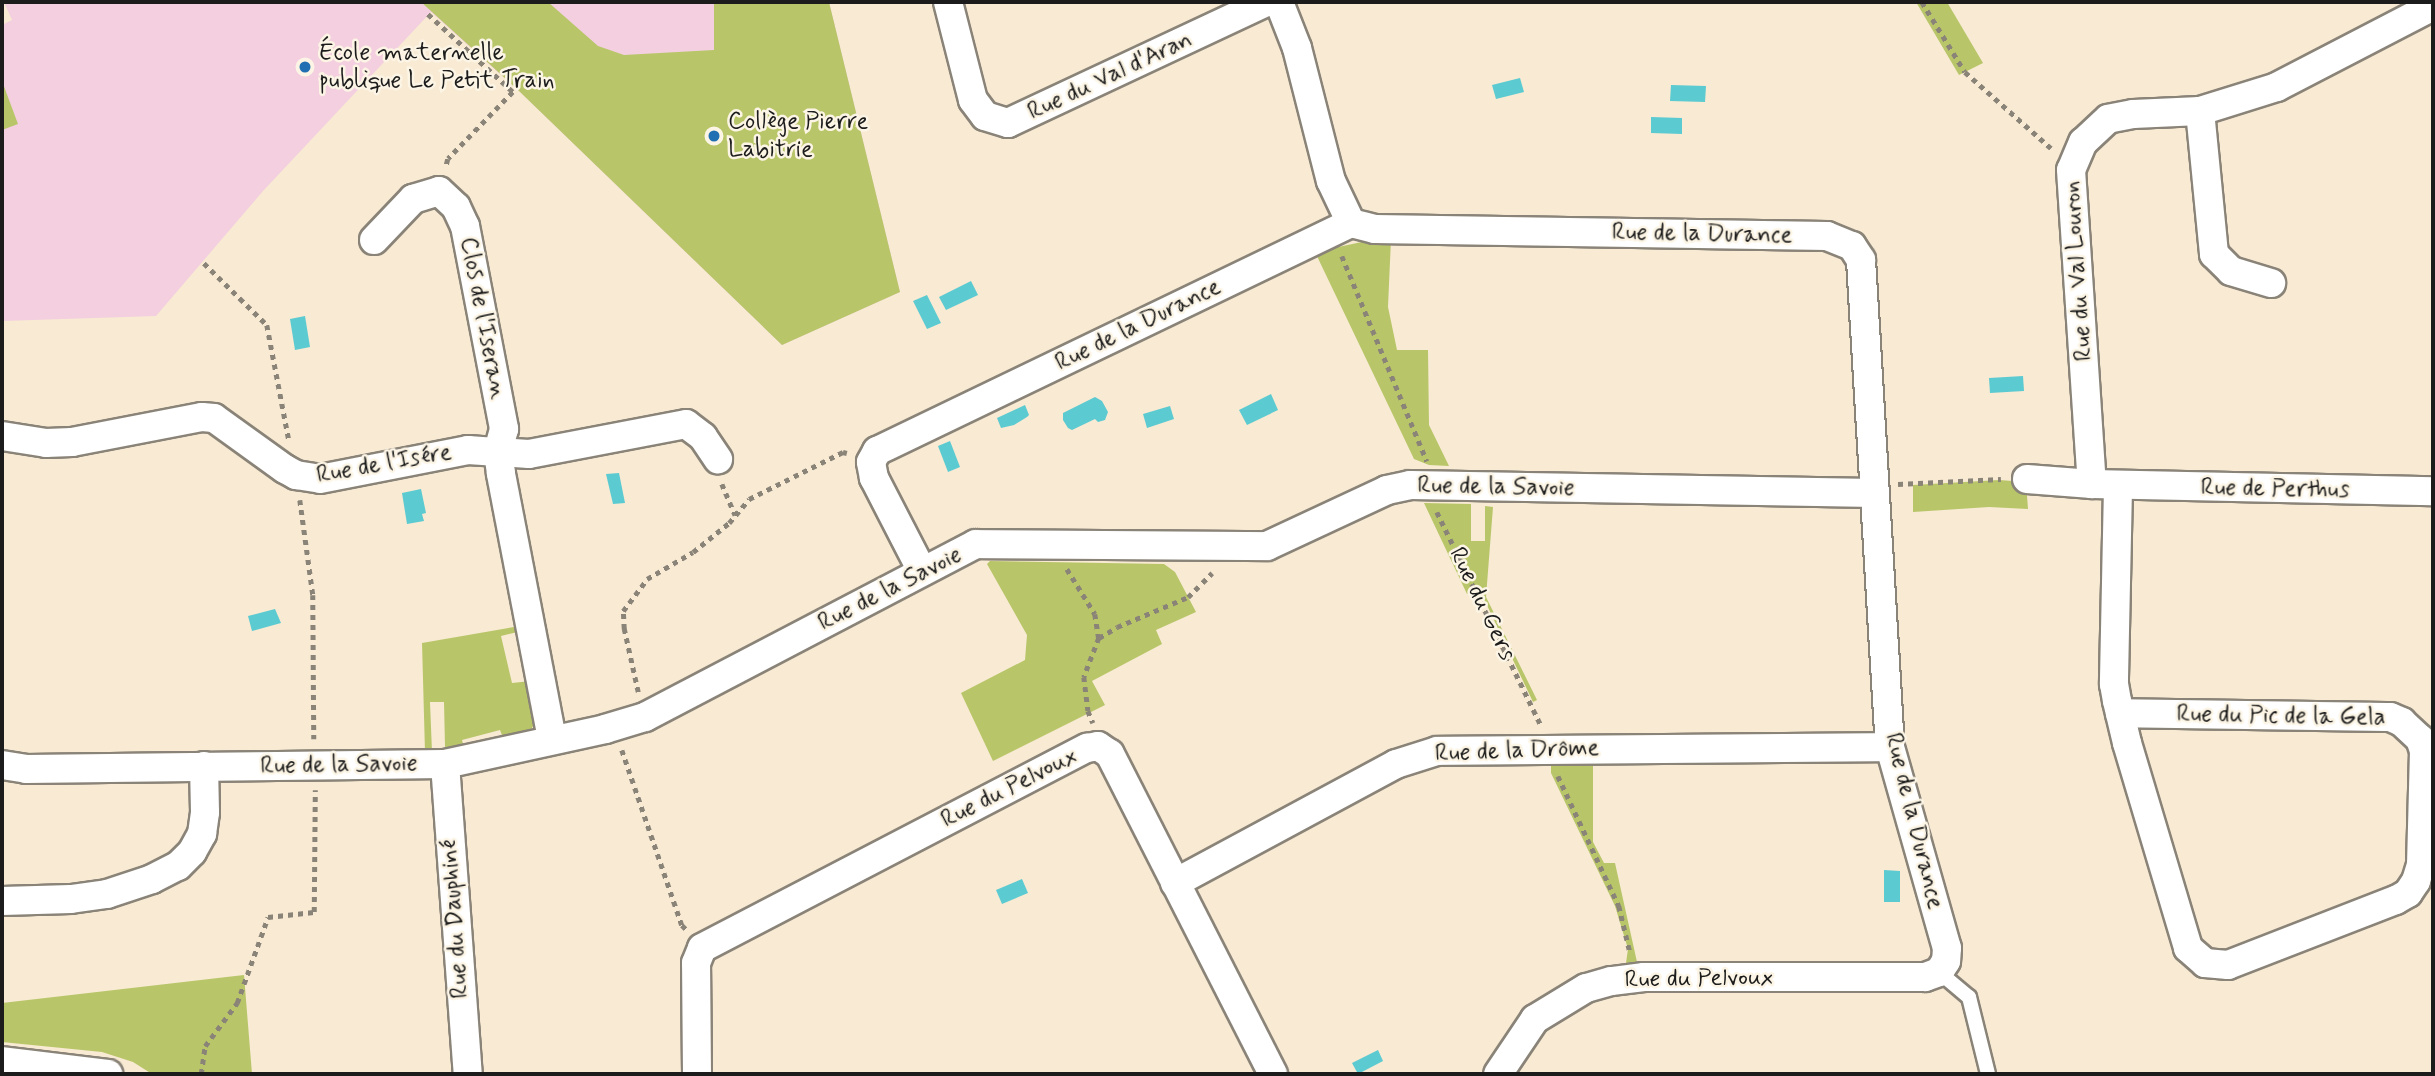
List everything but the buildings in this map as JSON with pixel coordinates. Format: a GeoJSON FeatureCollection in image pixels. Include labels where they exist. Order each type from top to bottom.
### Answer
{"type":"FeatureCollection","features":[{"type":"Feature","properties":{"kind":"street","name":"Rue du Val d'Aran"},"geometry":{"type":"LineString","coordinates":[[948,2],[973,100],[985,116],[1008,123],[1266,2]]}},
{"type":"Feature","properties":{"kind":"street"},"geometry":{"type":"LineString","coordinates":[[1279,2],[1297,48],[1334,189],[1340,229]]}},
{"type":"Feature","properties":{"kind":"street","name":"Rue du Val Louron"},"geometry":{"type":"LineString","coordinates":[[2105,485],[2071,179],[2073,161],[2088,135],[2108,119],[2133,114],[2200,111],[2277,87],[2430,16]]}},
{"type":"Feature","properties":{"kind":"street"},"geometry":{"type":"LineString","coordinates":[[2200,111],[2214,254],[2231,271],[2271,283]]}},
{"type":"Feature","properties":{"kind":"street"},"geometry":{"type":"LineString","coordinates":[[374,240],[413,199],[439,191]]}},
{"type":"Feature","properties":{"kind":"street","name":"Clos de l'Iseran"},"geometry":{"type":"LineString","coordinates":[[439,191],[456,207],[465,226],[504,429],[498,452]]}},
{"type":"Feature","properties":{"kind":"street","name":"Rue de la Durance"},"geometry":{"type":"LineString","coordinates":[[872,458],[882,447],[1340,229],[1827,236],[1842,240],[1856,250],[1861,260],[1890,747],[1947,948],[1946,961],[1939,972]]}},
{"type":"Feature","properties":{"kind":"street","name":"Rue de l'Isére"},"geometry":{"type":"LineString","coordinates":[[2,436],[46,443],[72,443],[208,417],[223,422],[296,475],[320,479],[468,450],[529,454],[685,424],[703,437],[718,460]]}},
{"type":"Feature","properties":{"kind":"street"},"geometry":{"type":"LineString","coordinates":[[498,452],[552,738]]}},
{"type":"Feature","properties":{"kind":"street"},"geometry":{"type":"LineString","coordinates":[[872,458],[874,478],[922,571]]}},
{"type":"Feature","properties":{"kind":"street"},"geometry":{"type":"LineString","coordinates":[[2026,479],[2105,485]]}},
{"type":"Feature","properties":{"kind":"street","name":"Rue de la Savoie"},"geometry":{"type":"LineString","coordinates":[[2,765],[26,769],[445,764],[615,726],[645,717],[976,544],[1274,544],[1387,490],[1424,485],[1875,493]]}},
{"type":"Feature","properties":{"kind":"street","name":"Rue de Perthus"},"geometry":{"type":"LineString","coordinates":[[2105,485],[2433,491]]}},
{"type":"Feature","properties":{"kind":"street","name":"Rue du Pic de la Gela"},"geometry":{"type":"LineString","coordinates":[[2105,485],[2114,684],[2120,713],[2188,948],[2199,960],[2228,965],[2396,900],[2408,892],[2416,881],[2421,864],[2424,751],[2420,739],[2407,725],[2390,718],[2120,713]]}},
{"type":"Feature","properties":{"kind":"street","name":"Rue du Pelvoux"},"geometry":{"type":"LineString","coordinates":[[706,945],[1087,748],[1103,746],[1111,754],[1273,1074]]}},
{"type":"Feature","properties":{"kind":"street","name":"Rue de la Drôme"},"geometry":{"type":"LineString","coordinates":[[1175,883],[1410,758],[1451,749],[1890,747]]}},
{"type":"Feature","properties":{"kind":"street","name":"Rue du Dauphiné"},"geometry":{"type":"LineString","coordinates":[[445,764],[468,1074]]}},
{"type":"Feature","properties":{"kind":"street"},"geometry":{"type":"LineString","coordinates":[[2,901],[71,899],[107,894],[152,879],[178,866],[192,852],[202,834],[205,812],[204,766]]}},
{"type":"Feature","properties":{"kind":"street"},"geometry":{"type":"LineString","coordinates":[[697,1074],[696,963],[706,945]]}},
{"type":"Feature","properties":{"kind":"street","name":"Rue du Pelvoux"},"geometry":{"type":"LineString","coordinates":[[1497,1074],[1526,1028],[1546,1010],[1598,984],[1633,978],[1925,977],[1939,972]]}},
{"type":"Feature","properties":{"kind":"street"},"geometry":{"type":"LineString","coordinates":[[2,1061],[108,1074]]}},
{"type":"Feature","properties":{"kind":"lane"},"geometry":{"type":"LineString","coordinates":[[1939,972],[1969,997],[1988,1074]]}},
{"type":"Feature","properties":{"kind":"path"},"geometry":{"type":"LineString","coordinates":[[1922,2],[1965,72],[2056,152],[2073,161]]}},
{"type":"Feature","properties":{"kind":"path"},"geometry":{"type":"LineString","coordinates":[[428,14],[513,92],[448,159],[439,191]]}},
{"type":"Feature","properties":{"kind":"path","name":"Rue du Gers"},"geometry":{"type":"LineString","coordinates":[[1340,229],[1339,248],[1432,472],[1424,485],[1552,748],[1559,779],[1619,906],[1630,946],[1633,978]]}},
{"type":"Feature","properties":{"kind":"path"},"geometry":{"type":"LineString","coordinates":[[204,263],[267,325],[296,475]]}},
{"type":"Feature","properties":{"kind":"path"},"geometry":{"type":"LineString","coordinates":[[645,717],[624,629],[623,611],[647,579],[693,552],[729,523],[749,499],[843,453],[872,458]]}},
{"type":"Feature","properties":{"kind":"path"},"geometry":{"type":"LineString","coordinates":[[1875,493],[1905,482],[2026,479]]}},
{"type":"Feature","properties":{"kind":"path"},"geometry":{"type":"LineString","coordinates":[[1057,545],[1060,558],[1095,614],[1099,638],[1084,677],[1088,711],[1103,746]]}},
{"type":"Feature","properties":{"kind":"path"},"geometry":{"type":"LineString","coordinates":[[1099,638],[1117,627],[1188,597],[1237,546]]}},
{"type":"Feature","properties":{"kind":"path"},"geometry":{"type":"LineString","coordinates":[[615,726],[681,925],[706,945]]}},
{"type":"Feature","properties":{"kind":"shaded area"},"geometry":{"type":"Polygon","coordinates":[[[4,2],[829,2],[900,292],[782,345],[519,91],[431,12],[263,191],[156,316],[2,321],[2,25],[12,20],[4,2]]]}},
{"type":"Feature","properties":{"kind":"green space","name":"Collège Pierre Labitrie"},"geometry":{"type":"Polygon","coordinates":[[[421,2],[548,2],[598,46],[624,55],[714,50],[714,2],[829,2],[900,292],[782,345],[519,91],[421,2]]]}},
{"type":"Feature","properties":{"kind":"green space"},"geometry":{"type":"Polygon","coordinates":[[[1916,2],[1947,2],[1983,63],[1959,75],[1916,2]]]}},
{"type":"Feature","properties":{"kind":"green space"},"geometry":{"type":"Polygon","coordinates":[[[2,81],[18,124],[2,130],[2,81]]]}},
{"type":"Feature","properties":{"kind":"green space"},"geometry":{"type":"Polygon","coordinates":[[[1391,239],[1388,307],[1397,350],[1428,350],[1429,425],[1449,466],[1429,465],[1414,459],[1315,252],[1371,240],[1391,239]]]}},
{"type":"Feature","properties":{"kind":"green space"},"geometry":{"type":"Polygon","coordinates":[[[1999,480],[2026,482],[2028,509],[1989,507],[1913,512],[1913,485],[1999,480]]]}},
{"type":"Feature","properties":{"kind":"green space"},"geometry":{"type":"Polygon","coordinates":[[[1424,503],[1471,504],[1471,541],[1485,541],[1485,506],[1493,507],[1486,597],[1537,700],[1533,702],[1484,599],[1476,602],[1472,592],[1467,594],[1424,503]]]}},
{"type":"Feature","properties":{"kind":"green space"},"geometry":{"type":"Polygon","coordinates":[[[990,561],[1164,564],[1175,572],[1196,612],[1156,630],[1162,644],[1092,681],[1105,705],[993,761],[961,693],[1025,660],[1027,635],[987,564],[990,561]]]}},
{"type":"Feature","properties":{"kind":"green space"},"geometry":{"type":"Polygon","coordinates":[[[520,626],[522,631],[501,636],[512,683],[531,681],[535,724],[531,729],[503,738],[500,730],[462,740],[464,748],[449,750],[445,747],[444,702],[430,702],[432,752],[425,752],[422,643],[520,626]]]}},
{"type":"Feature","properties":{"kind":"green space"},"geometry":{"type":"Polygon","coordinates":[[[1551,764],[1593,766],[1593,842],[1604,863],[1615,863],[1637,962],[1626,963],[1628,949],[1615,906],[1551,773],[1551,764]]]}},
{"type":"Feature","properties":{"kind":"green space"},"geometry":{"type":"Polygon","coordinates":[[[244,975],[252,1074],[152,1074],[133,1062],[102,1052],[2,1042],[2,1003],[244,975]]]}},
{"type":"Feature","properties":{"kind":"water"},"geometry":{"type":"Polygon","coordinates":[[[1520,78],[1524,92],[1496,99],[1492,85],[1520,78]]]}},
{"type":"Feature","properties":{"kind":"water"},"geometry":{"type":"Polygon","coordinates":[[[1671,85],[1706,86],[1705,102],[1670,101],[1671,85]]]}},
{"type":"Feature","properties":{"kind":"water"},"geometry":{"type":"Polygon","coordinates":[[[1651,117],[1682,118],[1682,134],[1651,133],[1651,117]]]}},
{"type":"Feature","properties":{"kind":"water"},"geometry":{"type":"Polygon","coordinates":[[[971,281],[978,295],[946,310],[939,297],[971,281]]]}},
{"type":"Feature","properties":{"kind":"water"},"geometry":{"type":"Polygon","coordinates":[[[927,295],[941,323],[927,329],[913,301],[927,295]]]}},
{"type":"Feature","properties":{"kind":"water"},"geometry":{"type":"Polygon","coordinates":[[[305,316],[310,347],[295,350],[290,319],[305,316]]]}},
{"type":"Feature","properties":{"kind":"water"},"geometry":{"type":"Polygon","coordinates":[[[2023,376],[2024,391],[1990,393],[1989,378],[2023,376]]]}},
{"type":"Feature","properties":{"kind":"water"},"geometry":{"type":"Polygon","coordinates":[[[1271,394],[1278,410],[1247,425],[1239,410],[1271,394]]]}},
{"type":"Feature","properties":{"kind":"water"},"geometry":{"type":"Polygon","coordinates":[[[1095,397],[1102,401],[1108,412],[1105,420],[1098,422],[1095,419],[1072,430],[1068,428],[1063,420],[1063,413],[1095,397]]]}},
{"type":"Feature","properties":{"kind":"water"},"geometry":{"type":"Polygon","coordinates":[[[1025,405],[1029,415],[1027,417],[1014,425],[1001,428],[997,418],[1025,405]]]}},
{"type":"Feature","properties":{"kind":"water"},"geometry":{"type":"Polygon","coordinates":[[[1170,406],[1174,419],[1147,428],[1143,414],[1170,406]]]}},
{"type":"Feature","properties":{"kind":"water"},"geometry":{"type":"Polygon","coordinates":[[[950,441],[960,467],[948,472],[938,446],[950,441]]]}},
{"type":"Feature","properties":{"kind":"water"},"geometry":{"type":"Polygon","coordinates":[[[619,473],[625,503],[613,504],[606,474],[619,473]]]}},
{"type":"Feature","properties":{"kind":"water"},"geometry":{"type":"Polygon","coordinates":[[[421,489],[426,513],[422,514],[424,521],[407,524],[402,493],[421,489]]]}},
{"type":"Feature","properties":{"kind":"water"},"geometry":{"type":"Polygon","coordinates":[[[275,609],[281,623],[252,631],[248,616],[275,609]]]}},
{"type":"Feature","properties":{"kind":"water"},"geometry":{"type":"Polygon","coordinates":[[[1884,870],[1900,871],[1900,902],[1884,902],[1884,870]]]}},
{"type":"Feature","properties":{"kind":"water"},"geometry":{"type":"Polygon","coordinates":[[[1022,879],[1028,893],[1002,904],[996,890],[1022,879]]]}},
{"type":"Feature","properties":{"kind":"water"},"geometry":{"type":"Polygon","coordinates":[[[1378,1050],[1383,1061],[1358,1074],[1352,1063],[1378,1050]]]}},
{"type":"Feature","properties":{"kind":"place","name":"École maternelle publique Le Petit Train"},"geometry":{"type":"Point","coordinates":[305,67]}},
{"type":"Feature","properties":{"kind":"place","name":"Collège Pierre Labitrie"},"geometry":{"type":"Point","coordinates":[714,136]}}]}
